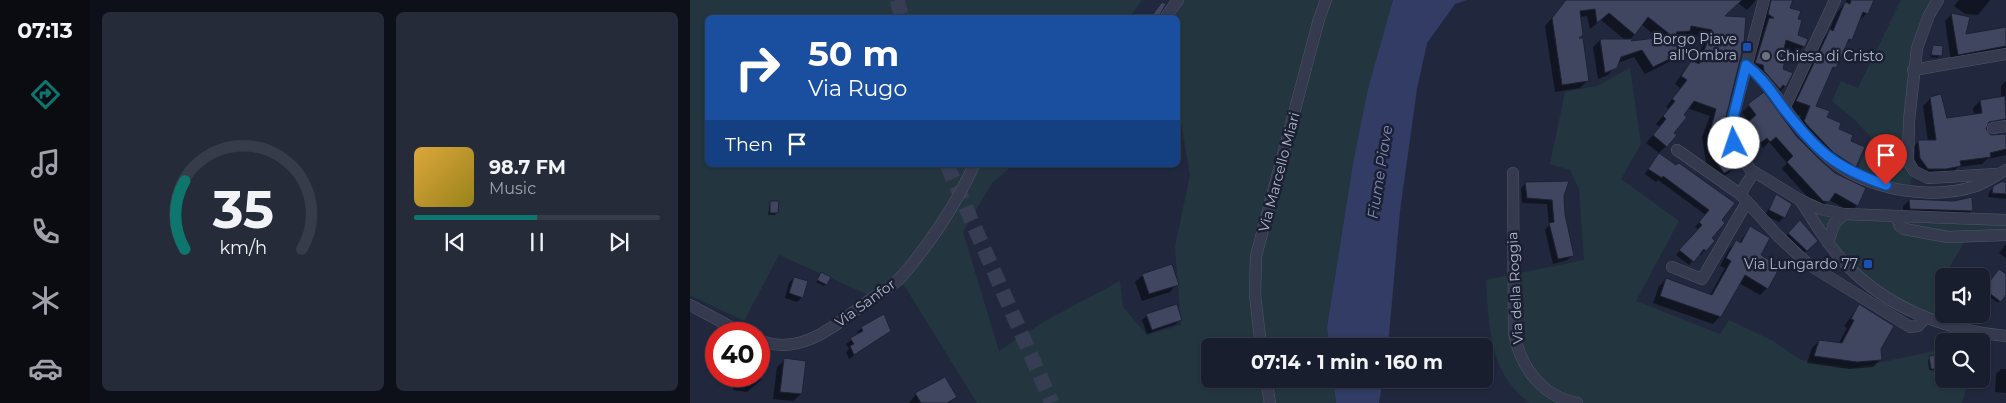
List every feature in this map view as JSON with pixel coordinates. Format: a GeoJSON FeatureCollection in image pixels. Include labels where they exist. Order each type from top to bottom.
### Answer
{"type":"FeatureCollection","features":[{"type":"Feature","properties":{"kind":"street"},"geometry":{"type":"LineString","coordinates":[[1166,15],[1178,0]]}},
{"type":"Feature","properties":{"kind":"street","name":"Via Marcello Miari"},"geometry":{"type":"LineString","coordinates":[[1260,338],[1255,295],[1256,256],[1319,19],[1326,0]]}},
{"type":"Feature","properties":{"kind":"street"},"geometry":{"type":"LineString","coordinates":[[1764,0],[1733,112],[1732,132],[1738,154],[1754,172],[1800,200],[1820,209],[1844,214],[2006,220]]}},
{"type":"Feature","properties":{"kind":"street"},"geometry":{"type":"LineString","coordinates":[[1784,109],[1835,0]]}},
{"type":"Feature","properties":{"kind":"street"},"geometry":{"type":"LineString","coordinates":[[1938,0],[1922,30],[1913,70],[1907,156],[1910,166],[1918,174],[1935,179],[2003,173]]}},
{"type":"Feature","properties":{"kind":"street"},"geometry":{"type":"LineString","coordinates":[[1913,70],[2006,54]]}},
{"type":"Feature","properties":{"kind":"street"},"geometry":{"type":"LineString","coordinates":[[1746,65],[1758,75],[1784,109],[1826,156],[1841,168],[1903,190],[1924,193],[1976,186],[2003,173]]}},
{"type":"Feature","properties":{"kind":"street"},"geometry":{"type":"LineString","coordinates":[[1993,128],[2006,126]]}},
{"type":"Feature","properties":{"kind":"street"},"geometry":{"type":"LineString","coordinates":[[1677,150],[1744,198],[1778,236],[1808,264],[1910,327],[1918,326],[1925,318]]}},
{"type":"Feature","properties":{"kind":"street","name":"Via Sanfor"},"geometry":{"type":"LineString","coordinates":[[770,342],[778,344],[810,340],[834,326],[900,278],[960,195],[973,167]]}},
{"type":"Feature","properties":{"kind":"street"},"geometry":{"type":"LineString","coordinates":[[1672,267],[1702,279],[1744,198],[1754,172]]}},
{"type":"Feature","properties":{"kind":"street","name":"Via della Roggia"},"geometry":{"type":"LineString","coordinates":[[1513,173],[1514,332],[1518,351],[1525,368],[1537,382],[1553,393],[1577,403]]}},
{"type":"Feature","properties":{"kind":"street"},"geometry":{"type":"LineString","coordinates":[[1800,200],[1842,261],[1872,288],[1925,318],[1956,329],[2006,336]]}},
{"type":"Feature","properties":{"kind":"street"},"geometry":{"type":"LineString","coordinates":[[1828,243],[1834,224],[1844,214]]}},
{"type":"Feature","properties":{"kind":"street"},"geometry":{"type":"LineString","coordinates":[[1896,216],[1900,226],[1904,229],[1944,237],[2006,235]]}},
{"type":"Feature","properties":{"kind":"street"},"geometry":{"type":"LineString","coordinates":[[690,305],[722,322]]}},
{"type":"Feature","properties":{"kind":"street"},"geometry":{"type":"LineString","coordinates":[[1268,388],[1270,403]]}},
{"type":"Feature","properties":{"kind":"shaded area"},"geometry":{"type":"Polygon","coordinates":[[[690,0],[1142,0],[1131,15],[705,15],[705,167],[1011,167],[992,183],[963,232],[999,351],[1045,321],[1120,281],[1123,307],[1147,335],[1181,325],[1175,247],[1190,175],[1180,118],[1180,15],[1174,15],[1185,0],[1393,0],[1353,163],[1327,326],[1328,338],[1201,338],[1201,388],[1334,388],[1336,403],[977,403],[904,285],[871,296],[779,255],[744,321],[690,295],[690,0]]]}},
{"type":"Feature","properties":{"kind":"shaded area"},"geometry":{"type":"Polygon","coordinates":[[[1901,0],[1939,0],[1923,22],[1903,146],[1912,177],[1908,194],[1855,176],[1871,137],[1856,121],[1832,101],[1841,81],[1858,88],[1901,0]]]}},
{"type":"Feature","properties":{"kind":"shaded area"},"geometry":{"type":"Polygon","coordinates":[[[1630,68],[1641,144],[1621,179],[1679,221],[1636,301],[1720,334],[1729,320],[1773,341],[1801,360],[1854,368],[1935,351],[1935,388],[1966,388],[1962,403],[1530,403],[1516,391],[1506,378],[1494,348],[1488,315],[1486,280],[1584,260],[1579,189],[1570,170],[1550,164],[1565,92],[1597,86],[1630,68]]]}},
{"type":"Feature","properties":{"kind":"shaded area"},"geometry":{"type":"Polygon","coordinates":[[[1802,198],[1837,215],[2006,222],[2006,234],[1969,234],[1949,268],[1935,268],[1935,321],[1869,282],[1830,243],[1802,198]]]}},
{"type":"Feature","properties":{"kind":"shaded area"},"geometry":{"type":"Polygon","coordinates":[[[1938,323],[1967,323],[1967,333],[1951,333],[1952,331],[1938,323]]]}},
{"type":"Feature","properties":{"kind":"water","name":"Fiume Piave"},"geometry":{"type":"Polygon","coordinates":[[[1393,0],[1467,0],[1455,4],[1427,43],[1417,89],[1400,211],[1389,338],[1328,338],[1327,327],[1353,163],[1368,89],[1393,0]]]}},
{"type":"Feature","properties":{"kind":"water"},"geometry":{"type":"Polygon","coordinates":[[[1334,388],[1382,388],[1379,403],[1336,403],[1334,388]]]}},
{"type":"Feature","properties":{"kind":"building"},"geometry":{"type":"Polygon","coordinates":[[[1566,0],[1742,0],[1725,16],[1746,17],[1744,44],[1725,121],[1725,134],[1731,156],[1738,166],[1724,173],[1717,163],[1709,129],[1711,128],[1716,109],[1694,101],[1684,115],[1687,117],[1674,133],[1677,135],[1667,147],[1653,135],[1666,119],[1663,116],[1675,101],[1672,99],[1687,80],[1681,76],[1692,60],[1699,64],[1712,30],[1691,26],[1690,31],[1676,32],[1684,52],[1653,67],[1642,50],[1621,57],[1617,68],[1605,73],[1600,39],[1633,39],[1631,41],[1672,36],[1648,17],[1635,35],[1609,13],[1597,23],[1595,9],[1580,11],[1583,35],[1579,38],[1583,38],[1589,81],[1562,85],[1552,18],[1566,0]]]}},
{"type":"Feature","properties":{"kind":"building"},"geometry":{"type":"Polygon","coordinates":[[[1771,0],[1793,0],[1790,8],[1801,11],[1798,19],[1802,20],[1798,35],[1808,39],[1805,47],[1786,40],[1782,58],[1785,60],[1783,69],[1793,73],[1786,87],[1783,85],[1780,89],[1764,71],[1763,65],[1755,63],[1769,18],[1774,18],[1768,14],[1771,0]]]}},
{"type":"Feature","properties":{"kind":"building"},"geometry":{"type":"Polygon","coordinates":[[[1851,0],[1874,0],[1868,14],[1863,12],[1852,40],[1849,39],[1836,68],[1833,67],[1816,106],[1830,111],[1827,117],[1841,123],[1839,129],[1853,135],[1851,141],[1865,147],[1856,167],[1834,153],[1809,127],[1804,121],[1810,106],[1796,101],[1830,29],[1833,31],[1845,2],[1850,4],[1851,0]]]}},
{"type":"Feature","properties":{"kind":"building"},"geometry":{"type":"Polygon","coordinates":[[[1162,2],[1166,4],[1160,15],[1152,15],[1162,2]]]}},
{"type":"Feature","properties":{"kind":"building"},"geometry":{"type":"Polygon","coordinates":[[[1951,13],[1970,17],[1966,34],[2006,27],[2006,46],[1958,55],[1951,13]]]}},
{"type":"Feature","properties":{"kind":"building"},"geometry":{"type":"Polygon","coordinates":[[[1933,45],[1943,46],[1942,56],[1931,55],[1933,45]]]}},
{"type":"Feature","properties":{"kind":"building"},"geometry":{"type":"Polygon","coordinates":[[[1764,92],[1797,137],[1820,160],[1835,173],[1866,188],[1858,206],[1835,193],[1829,202],[1823,201],[1787,162],[1793,156],[1776,137],[1770,142],[1767,138],[1747,153],[1740,129],[1756,115],[1748,104],[1764,92]]]}},
{"type":"Feature","properties":{"kind":"building"},"geometry":{"type":"Polygon","coordinates":[[[1941,94],[1947,118],[1982,113],[1980,100],[2005,96],[2006,119],[1989,122],[1986,129],[1991,135],[2006,134],[2006,149],[1990,153],[1991,157],[1960,161],[1961,166],[1946,169],[1928,169],[1920,158],[1918,140],[1936,140],[1930,97],[1941,94]]]}},
{"type":"Feature","properties":{"kind":"building"},"geometry":{"type":"Polygon","coordinates":[[[1659,153],[1676,165],[1679,163],[1735,203],[1722,220],[1725,223],[1712,238],[1715,241],[1706,251],[1704,249],[1694,262],[1679,250],[1702,225],[1699,222],[1709,210],[1663,176],[1662,178],[1648,169],[1659,153]]]}},
{"type":"Feature","properties":{"kind":"building"},"geometry":{"type":"Polygon","coordinates":[[[1569,181],[1564,196],[1565,214],[1574,256],[1558,259],[1549,223],[1554,222],[1552,200],[1527,198],[1525,182],[1569,181]]]}},
{"type":"Feature","properties":{"kind":"building"},"geometry":{"type":"Polygon","coordinates":[[[2006,182],[2006,194],[1992,193],[1993,186],[2006,182]]]}},
{"type":"Feature","properties":{"kind":"building"},"geometry":{"type":"Polygon","coordinates":[[[1776,194],[1792,204],[1785,218],[1769,210],[1776,194]]]}},
{"type":"Feature","properties":{"kind":"building"},"geometry":{"type":"Polygon","coordinates":[[[1972,197],[1973,211],[1910,209],[1909,199],[1954,201],[1972,197]]]}},
{"type":"Feature","properties":{"kind":"building"},"geometry":{"type":"Polygon","coordinates":[[[770,201],[779,201],[778,213],[770,213],[770,201]]]}},
{"type":"Feature","properties":{"kind":"building"},"geometry":{"type":"Polygon","coordinates":[[[1800,220],[1818,241],[1807,251],[1788,233],[1800,220]]]}},
{"type":"Feature","properties":{"kind":"building"},"geometry":{"type":"Polygon","coordinates":[[[1750,226],[1770,238],[1761,255],[1780,267],[1768,289],[1745,275],[1721,317],[1660,296],[1666,278],[1712,295],[1731,261],[1726,258],[1736,240],[1741,243],[1750,226]]]}},
{"type":"Feature","properties":{"kind":"building"},"geometry":{"type":"Polygon","coordinates":[[[1172,264],[1179,285],[1149,294],[1142,274],[1172,264]]]}},
{"type":"Feature","properties":{"kind":"building"},"geometry":{"type":"Polygon","coordinates":[[[1999,269],[2006,274],[2006,295],[2001,302],[1990,294],[1990,281],[1999,269]]]}},
{"type":"Feature","properties":{"kind":"building"},"geometry":{"type":"Polygon","coordinates":[[[821,272],[831,277],[827,285],[817,280],[821,272]]]}},
{"type":"Feature","properties":{"kind":"building"},"geometry":{"type":"Polygon","coordinates":[[[794,277],[808,281],[803,298],[789,293],[794,277]]]}},
{"type":"Feature","properties":{"kind":"building"},"geometry":{"type":"Polygon","coordinates":[[[1177,304],[1182,320],[1152,330],[1146,314],[1177,304]]]}},
{"type":"Feature","properties":{"kind":"building"},"geometry":{"type":"Polygon","coordinates":[[[1859,304],[1894,326],[1881,349],[1882,360],[1857,362],[1814,356],[1819,340],[1842,343],[1854,320],[1851,319],[1859,304]]]}},
{"type":"Feature","properties":{"kind":"building"},"geometry":{"type":"Polygon","coordinates":[[[884,314],[891,331],[854,355],[850,346],[854,344],[850,338],[863,331],[861,327],[884,314]]]}},
{"type":"Feature","properties":{"kind":"building"},"geometry":{"type":"Polygon","coordinates":[[[1935,355],[1935,369],[1931,369],[1929,356],[1935,355]]]}},
{"type":"Feature","properties":{"kind":"building"},"geometry":{"type":"Polygon","coordinates":[[[784,358],[806,361],[802,394],[780,392],[784,358]]]}},
{"type":"Feature","properties":{"kind":"building"},"geometry":{"type":"Polygon","coordinates":[[[945,377],[957,397],[947,403],[921,403],[915,393],[945,377]]]}},
{"type":"Feature","properties":{"kind":"tunnel"},"geometry":{"type":"LineString","coordinates":[[897,0],[901,15]]}},
{"type":"Feature","properties":{"kind":"tunnel"},"geometry":{"type":"LineString","coordinates":[[948,167],[1052,403]]}},
{"type":"Feature","properties":{"kind":"place","name":"Borgo Piave all'Ombra"},"geometry":{"type":"Point","coordinates":[1747,47]}},
{"type":"Feature","properties":{"kind":"place","name":"Chiesa di Cristo"},"geometry":{"type":"Point","coordinates":[1766,56]}},
{"type":"Feature","properties":{"kind":"place","name":"Via Lungardo 77"},"geometry":{"type":"Point","coordinates":[1868,264]}},
{"type":"Feature","properties":{"kind":"route"},"geometry":{"type":"LineString","coordinates":[[1734,143],[1732,132],[1733,112],[1746,65],[1768,86],[1804,134],[1826,156],[1841,168],[1886,185]]}}]}
